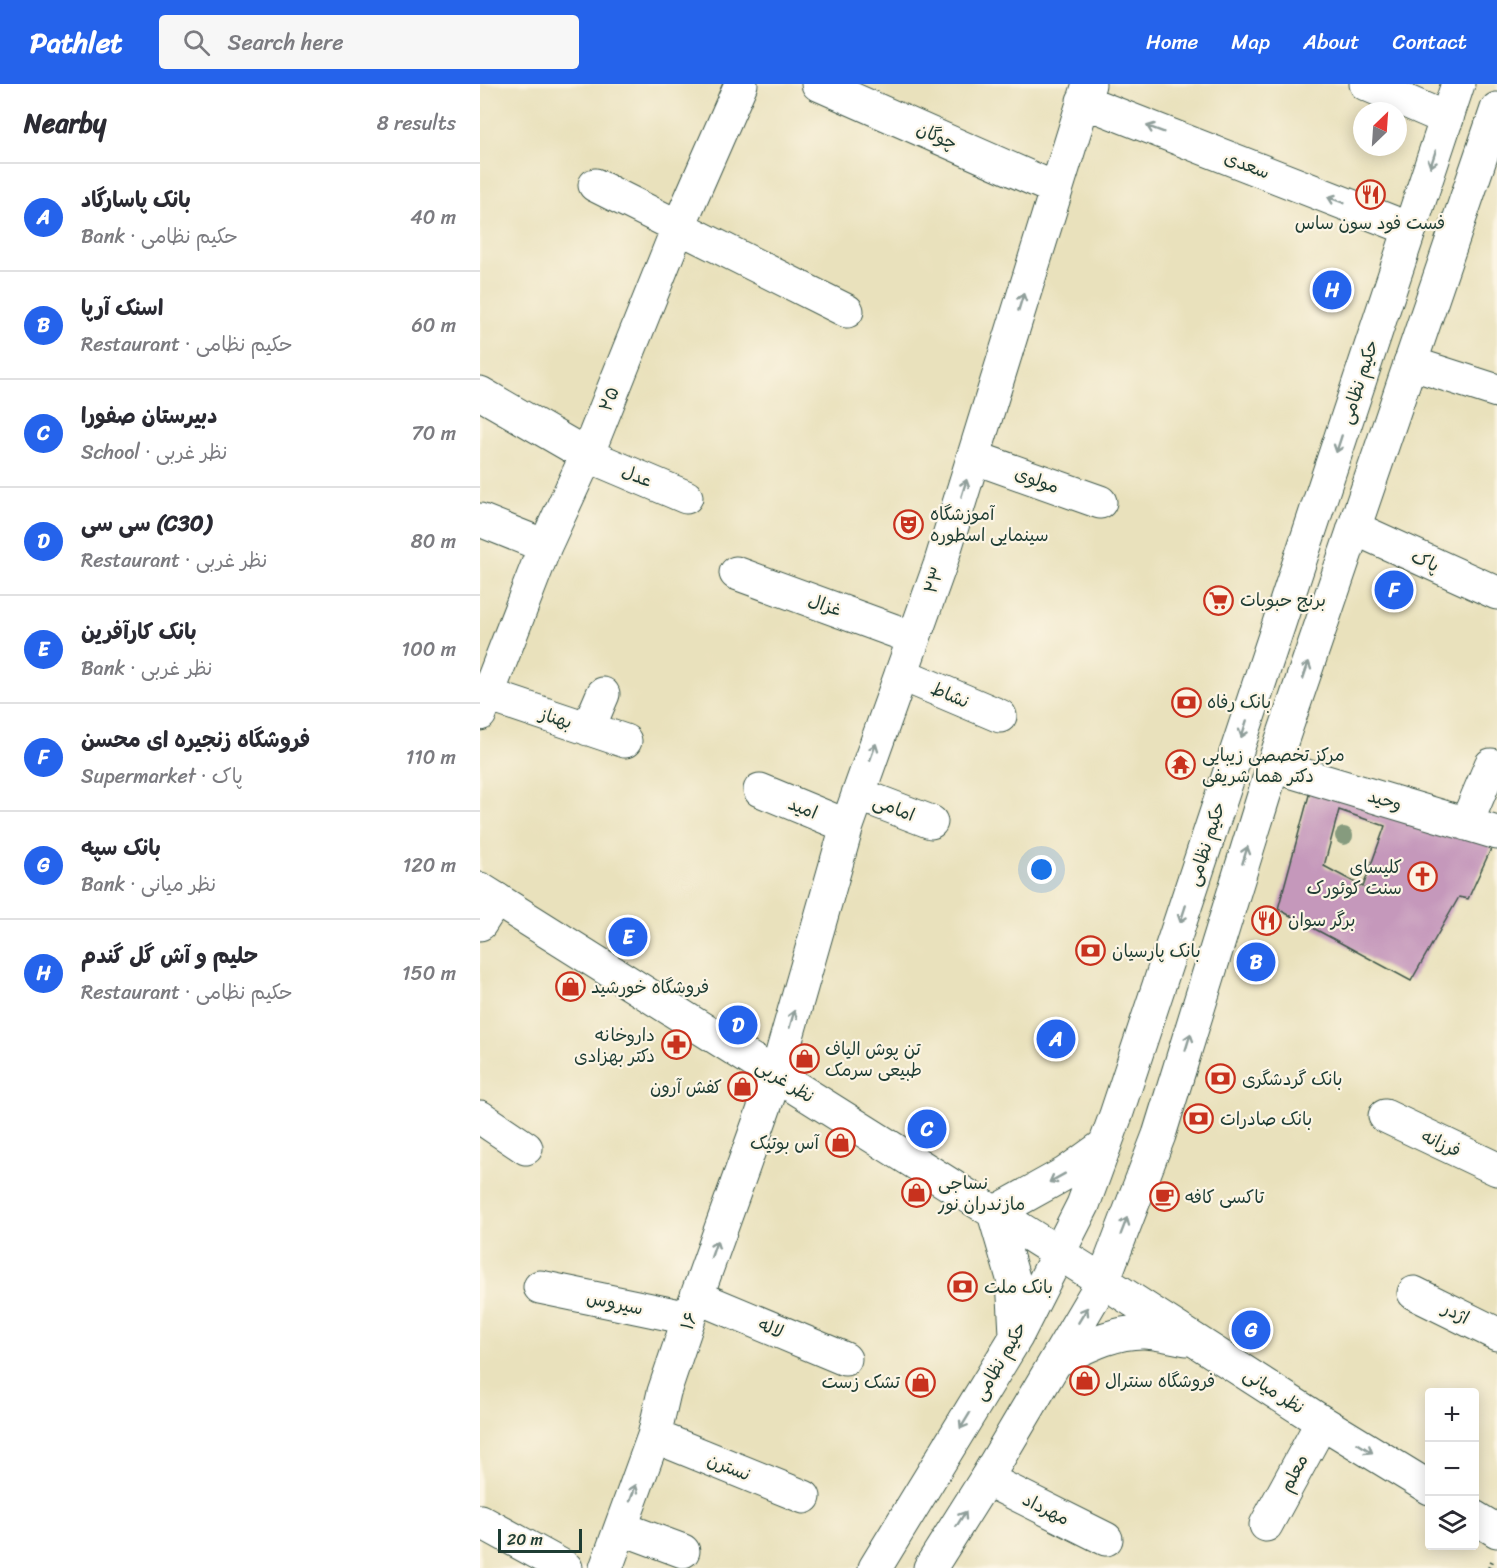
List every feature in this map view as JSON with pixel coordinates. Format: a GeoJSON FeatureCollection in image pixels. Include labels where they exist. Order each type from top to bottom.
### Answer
{"type":"FeatureCollection","features":[{"type":"Feature","properties":{"kind":"street","name":"۲۵"},"geometry":{"type":"LineString","coordinates":[[484,705],[545,546],[587,455],[678,228],[741,84]]}},
{"type":"Feature","properties":{"kind":"street","name":"چوگان"},"geometry":{"type":"LineString","coordinates":[[818,84],[1056,189]]}},
{"type":"Feature","properties":{"kind":"street"},"geometry":{"type":"LineString","coordinates":[[1366,84],[1447,119]]}},
{"type":"Feature","properties":{"kind":"street","name":"حکیم نظامی"},"geometry":{"type":"LineString","coordinates":[[875,1568],[1016,1337],[1083,1205],[1120,1104],[1458,84]]}},
{"type":"Feature","properties":{"kind":"street","name":"۲۳"},"geometry":{"type":"LineString","coordinates":[[776,1075],[847,826],[940,565],[1086,93]]}},
{"type":"Feature","properties":{"kind":"street","name":"سعدی"},"geometry":{"type":"LineString","coordinates":[[1086,93],[1410,229]]}},
{"type":"Feature","properties":{"kind":"street"},"geometry":{"type":"LineString","coordinates":[[930,1568],[986,1479],[1103,1281],[1158,1136],[1273,766],[1497,109]]}},
{"type":"Feature","properties":{"kind":"street"},"geometry":{"type":"LineString","coordinates":[[595,185],[847,311]]}},
{"type":"Feature","properties":{"kind":"street"},"geometry":{"type":"LineString","coordinates":[[1410,363],[1497,391]]}},
{"type":"Feature","properties":{"kind":"street","name":"عدل"},"geometry":{"type":"LineString","coordinates":[[480,393],[587,455],[686,497]]}},
{"type":"Feature","properties":{"kind":"street","name":"مولوی"},"geometry":{"type":"LineString","coordinates":[[973,457],[1100,502]]}},
{"type":"Feature","properties":{"kind":"street"},"geometry":{"type":"LineString","coordinates":[[480,520],[545,546]]}},
{"type":"Feature","properties":{"kind":"street","name":"پاک"},"geometry":{"type":"LineString","coordinates":[[1354,528],[1497,593]]}},
{"type":"Feature","properties":{"kind":"street","name":"غزال"},"geometry":{"type":"LineString","coordinates":[[736,573],[914,638]]}},
{"type":"Feature","properties":{"kind":"street","name":"نشاط"},"geometry":{"type":"LineString","coordinates":[[901,674],[1000,716]]}},
{"type":"Feature","properties":{"kind":"street"},"geometry":{"type":"LineString","coordinates":[[588,729],[603,694]]}},
{"type":"Feature","properties":{"kind":"street","name":"بهناز"},"geometry":{"type":"LineString","coordinates":[[484,705],[588,729],[625,741]]}},
{"type":"Feature","properties":{"kind":"street"},"geometry":{"type":"LineString","coordinates":[[1466,824],[1491,765]]}},
{"type":"Feature","properties":{"kind":"street","name":"وحید"},"geometry":{"type":"LineString","coordinates":[[1273,766],[1497,833]]}},
{"type":"Feature","properties":{"kind":"street","name":"امید"},"geometry":{"type":"LineString","coordinates":[[760,790],[847,826]]}},
{"type":"Feature","properties":{"kind":"street","name":"امامی"},"geometry":{"type":"LineString","coordinates":[[858,794],[931,822]]}},
{"type":"Feature","properties":{"kind":"street","name":"نظر غربی"},"geometry":{"type":"LineString","coordinates":[[485,904],[776,1075],[1059,1254]]}},
{"type":"Feature","properties":{"kind":"street","name":"۱۶"},"geometry":{"type":"LineString","coordinates":[[606,1568],[654,1436],[664,1392],[693,1307],[776,1075]]}},
{"type":"Feature","properties":{"kind":"street","name":"فرزانه"},"geometry":{"type":"LineString","coordinates":[[1385,1116],[1497,1170]]}},
{"type":"Feature","properties":{"kind":"street"},"geometry":{"type":"LineString","coordinates":[[480,1117],[526,1148]]}},
{"type":"Feature","properties":{"kind":"street"},"geometry":{"type":"LineString","coordinates":[[1016,1337],[1013,1278],[994,1213],[1066,1173],[1105,1145]]}},
{"type":"Feature","properties":{"kind":"street","name":"نظر میانی"},"geometry":{"type":"LineString","coordinates":[[1059,1254],[1425,1485]]}},
{"type":"Feature","properties":{"kind":"street","name":"سیروس"},"geometry":{"type":"LineString","coordinates":[[540,1287],[693,1307]]}},
{"type":"Feature","properties":{"kind":"street","name":"اژدر"},"geometry":{"type":"LineString","coordinates":[[1414,1293],[1497,1334]]}},
{"type":"Feature","properties":{"kind":"street","name":"لاله"},"geometry":{"type":"LineString","coordinates":[[693,1307],[845,1359]]}},
{"type":"Feature","properties":{"kind":"street"},"geometry":{"type":"LineString","coordinates":[[1056,1361],[1092,1343],[1126,1333],[1144,1332],[1198,1341]]}},
{"type":"Feature","properties":{"kind":"street","name":"معلم"},"geometry":{"type":"LineString","coordinates":[[1266,1525],[1322,1422]]}},
{"type":"Feature","properties":{"kind":"street","name":"نسترن"},"geometry":{"type":"LineString","coordinates":[[654,1436],[804,1497]]}},
{"type":"Feature","properties":{"kind":"street","name":"مهرداد"},"geometry":{"type":"LineString","coordinates":[[986,1479],[1106,1539]]}},
{"type":"Feature","properties":{"kind":"street"},"geometry":{"type":"LineString","coordinates":[[1479,1520],[1497,1531]]}},
{"type":"Feature","properties":{"kind":"street"},"geometry":{"type":"LineString","coordinates":[[480,1521],[566,1568]]}},
{"type":"Feature","properties":{"kind":"street"},"geometry":{"type":"LineString","coordinates":[[621,1528],[683,1551]]}},
{"type":"Feature","properties":{"kind":"building","name":"کلیسای سنت کوئورک"},"geometry":{"type":"Polygon","coordinates":[[[1312,784],[1495,840],[1468,899],[1459,897],[1411,981],[1278,909],[1312,784]],[[1339,810],[1324,866],[1363,887],[1385,826],[1339,810]]]}},
{"type":"Feature","properties":{"kind":"place","name":"فست فود سون ساس"},"geometry":{"type":"Point","coordinates":[1370,194]}},
{"type":"Feature","properties":{"kind":"place","name":"حلیم و آش گل گندم"},"geometry":{"type":"Point","coordinates":[1332,290]}},
{"type":"Feature","properties":{"kind":"place","name":"آموزشگاه سینمایی اسطوره"},"geometry":{"type":"Point","coordinates":[909,524]}},
{"type":"Feature","properties":{"kind":"place","name":"فروشگاه زنجیره ای محسن"},"geometry":{"type":"Point","coordinates":[1394,590]}},
{"type":"Feature","properties":{"kind":"place","name":"برنج حبوبات"},"geometry":{"type":"Point","coordinates":[1219,600]}},
{"type":"Feature","properties":{"kind":"place","name":"بانک رفاه"},"geometry":{"type":"Point","coordinates":[1186,702]}},
{"type":"Feature","properties":{"kind":"place","name":"مرکز تخصصی زیبایی دکتر هما شریفی"},"geometry":{"type":"Point","coordinates":[1181,765]}},
{"type":"Feature","properties":{"kind":"place","name":"کلیسای سنت کوئورک"},"geometry":{"type":"Point","coordinates":[1423,877]}},
{"type":"Feature","properties":{"kind":"place","name":"برگر سوان"},"geometry":{"type":"Point","coordinates":[1267,920]}},
{"type":"Feature","properties":{"kind":"place","name":"بانک کارآفرین"},"geometry":{"type":"Point","coordinates":[628,937]}},
{"type":"Feature","properties":{"kind":"place","name":"بانک پارسیان"},"geometry":{"type":"Point","coordinates":[1091,951]}},
{"type":"Feature","properties":{"kind":"place","name":"اسنک آرپا"},"geometry":{"type":"Point","coordinates":[1256,962]}},
{"type":"Feature","properties":{"kind":"place","name":"فروشگاه خورشید"},"geometry":{"type":"Point","coordinates":[570,987]}},
{"type":"Feature","properties":{"kind":"place","name":"سی سی (C30)"},"geometry":{"type":"Point","coordinates":[738,1025]}},
{"type":"Feature","properties":{"kind":"place","name":"بانک پاسارگاد"},"geometry":{"type":"Point","coordinates":[1056,1039]}},
{"type":"Feature","properties":{"kind":"place","name":"داروخانه دکتر بهزادی"},"geometry":{"type":"Point","coordinates":[676,1045]}},
{"type":"Feature","properties":{"kind":"place","name":"تن پوش الیاف طبیعی سرمک"},"geometry":{"type":"Point","coordinates":[804,1059]}},
{"type":"Feature","properties":{"kind":"place","name":"بانک گردشگری"},"geometry":{"type":"Point","coordinates":[1221,1079]}},
{"type":"Feature","properties":{"kind":"place","name":"کفش آرون"},"geometry":{"type":"Point","coordinates":[743,1087]}},
{"type":"Feature","properties":{"kind":"place","name":"بانک صادرات"},"geometry":{"type":"Point","coordinates":[1199,1119]}},
{"type":"Feature","properties":{"kind":"place","name":"دبیرستان صفورا"},"geometry":{"type":"Point","coordinates":[927,1129]}},
{"type":"Feature","properties":{"kind":"place","name":"آس بوتیک"},"geometry":{"type":"Point","coordinates":[840,1143]}},
{"type":"Feature","properties":{"kind":"place","name":"نساجی مازندران نور"},"geometry":{"type":"Point","coordinates":[917,1193]}},
{"type":"Feature","properties":{"kind":"place","name":"تاکسی کافه"},"geometry":{"type":"Point","coordinates":[1164,1197]}},
{"type":"Feature","properties":{"kind":"place","name":"بانک ملت"},"geometry":{"type":"Point","coordinates":[963,1287]}},
{"type":"Feature","properties":{"kind":"place","name":"بانک سپه"},"geometry":{"type":"Point","coordinates":[1251,1330]}},
{"type":"Feature","properties":{"kind":"place","name":"فروشگاه سنترال"},"geometry":{"type":"Point","coordinates":[1084,1381]}},
{"type":"Feature","properties":{"kind":"place","name":"تشک زست"},"geometry":{"type":"Point","coordinates":[921,1382]}}]}
